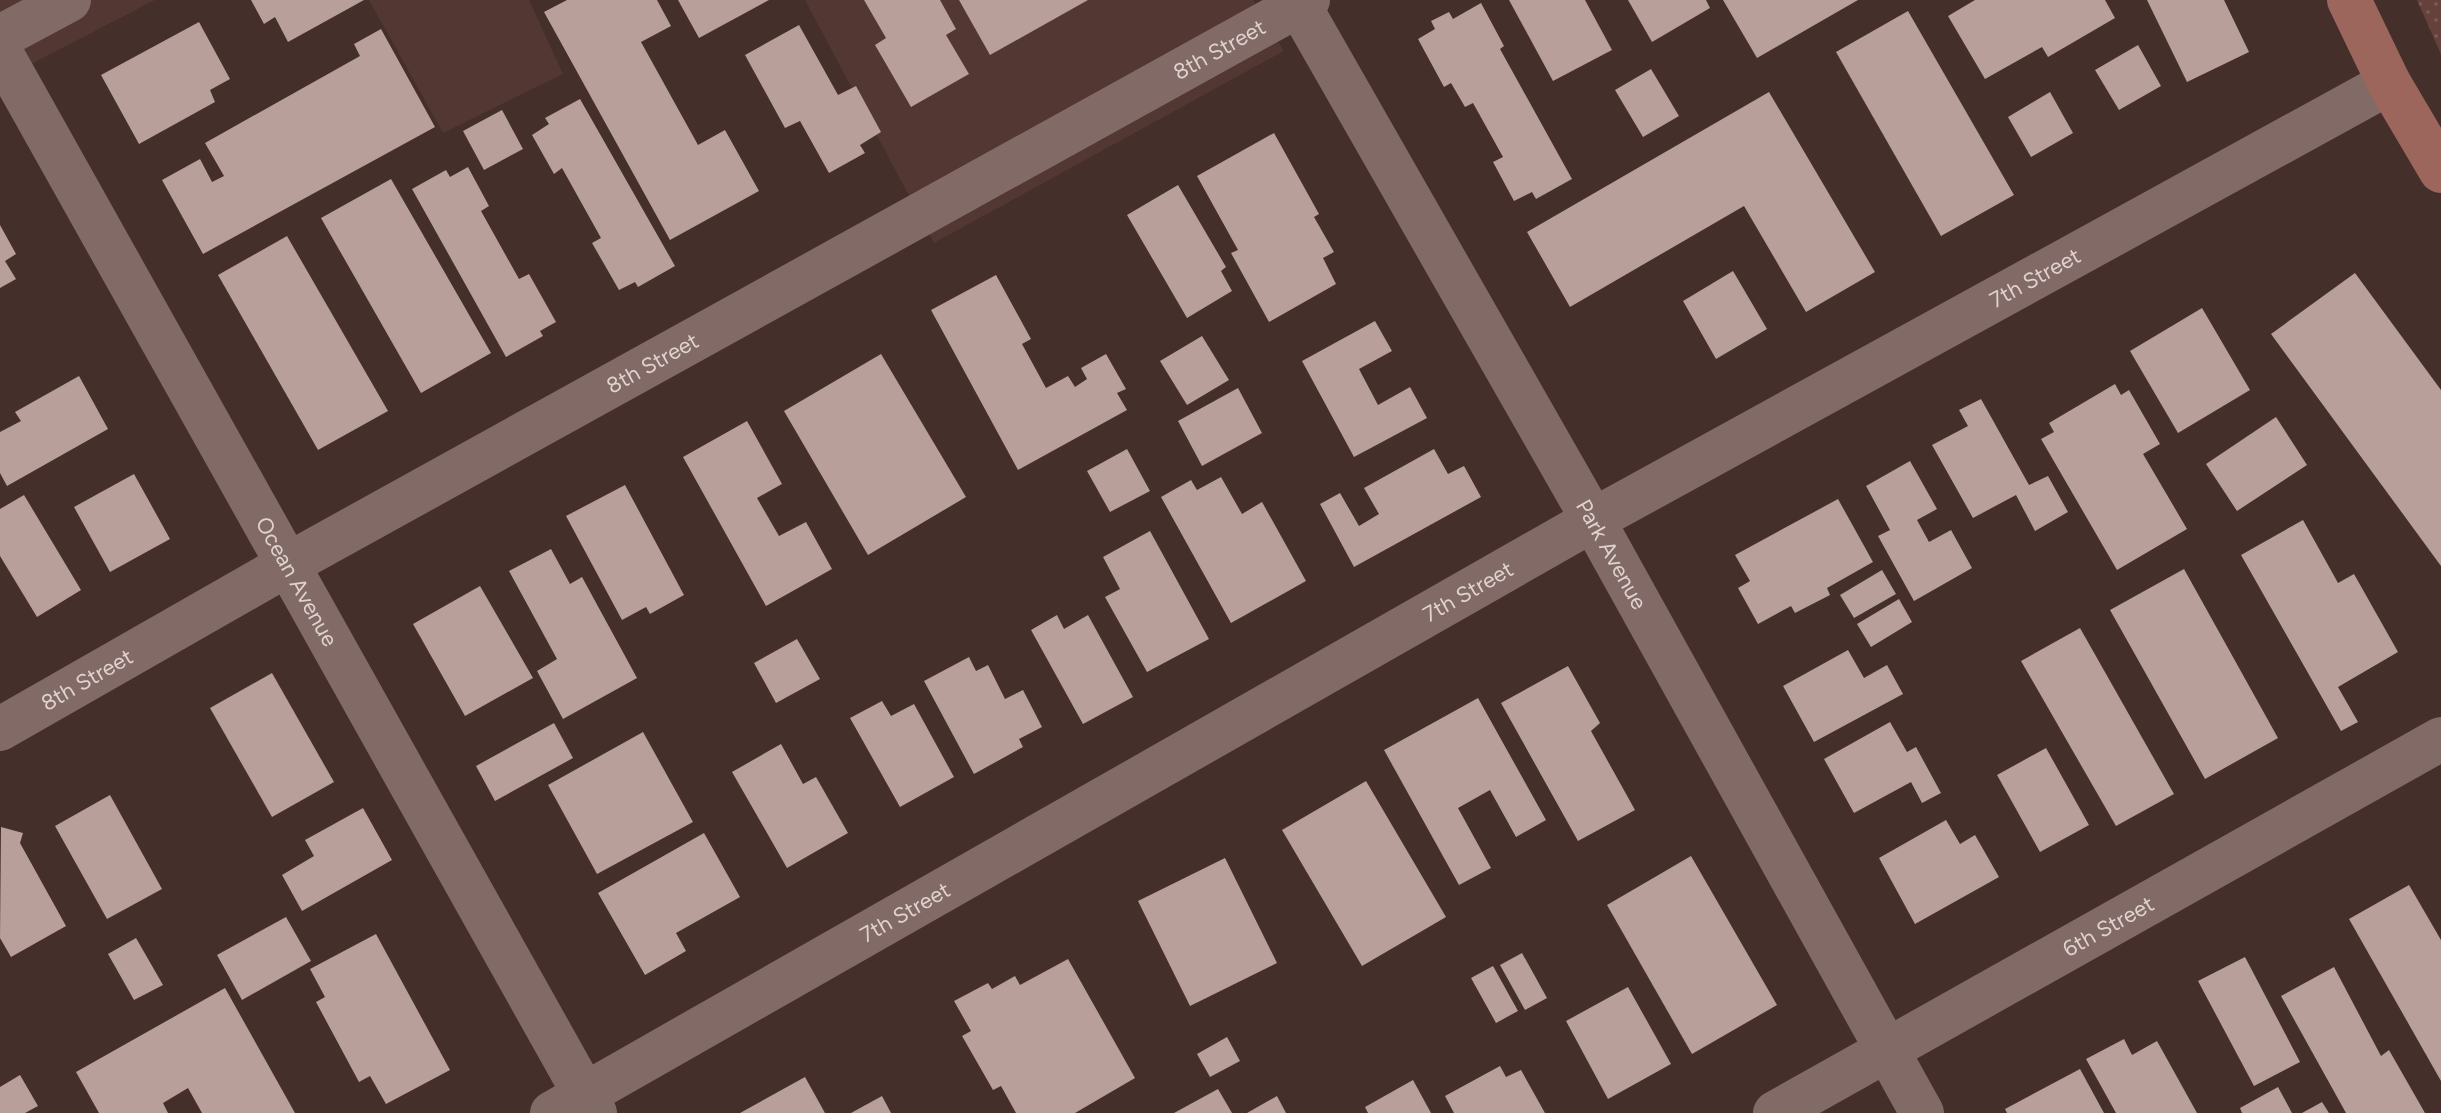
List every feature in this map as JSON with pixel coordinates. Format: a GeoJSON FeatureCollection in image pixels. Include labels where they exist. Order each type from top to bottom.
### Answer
{"type":"FeatureCollection","features":[{"type":"Feature","properties":{"kind":"main road"},"geometry":{"type":"LineString","coordinates":[[2349,0],[2389,83],[2441,171]]}},
{"type":"Feature","properties":{"kind":"street"},"geometry":{"type":"LineString","coordinates":[[0,37],[69,0]]}},
{"type":"Feature","properties":{"kind":"street","name":"Park Avenue"},"geometry":{"type":"LineString","coordinates":[[1301,2],[1922,1113]]}},
{"type":"Feature","properties":{"kind":"street","name":"8th Street"},"geometry":{"type":"LineString","coordinates":[[0,729],[287,565],[1301,2]]}},
{"type":"Feature","properties":{"kind":"street","name":"Ocean Avenue"},"geometry":{"type":"LineString","coordinates":[[0,51],[287,565],[577,1107]]}},
{"type":"Feature","properties":{"kind":"street","name":"7th Street"},"geometry":{"type":"LineString","coordinates":[[577,1107],[1593,520],[2389,83]]}},
{"type":"Feature","properties":{"kind":"street","name":"6th Street"},"geometry":{"type":"LineString","coordinates":[[1775,1113],[2441,739]]}},
{"type":"Feature","properties":{"kind":"shaded area"},"geometry":{"type":"Polygon","coordinates":[[[0,0],[155,0],[0,80],[0,0]]]}},
{"type":"Feature","properties":{"kind":"shaded area"},"geometry":{"type":"Polygon","coordinates":[[[369,0],[529,0],[563,74],[443,133],[369,0]]]}},
{"type":"Feature","properties":{"kind":"shaded area"},"geometry":{"type":"Polygon","coordinates":[[[805,0],[1253,0],[1284,51],[934,243],[805,0]]]}},
{"type":"Feature","properties":{"kind":"shaded area"},"geometry":{"type":"Polygon","coordinates":[[[2417,0],[2441,0],[2441,56],[2440,52],[2417,0]]]}},
{"type":"Feature","properties":{"kind":"building"},"geometry":{"type":"Polygon","coordinates":[[[251,0],[364,0],[288,42],[275,17],[264,24],[251,0]]]}},
{"type":"Feature","properties":{"kind":"building"},"geometry":{"type":"Polygon","coordinates":[[[567,0],[657,0],[671,26],[641,42],[698,145],[725,130],[759,191],[670,240],[544,12],[567,0]]]}},
{"type":"Feature","properties":{"kind":"building"},"geometry":{"type":"Polygon","coordinates":[[[678,0],[769,0],[699,38],[678,0]]]}},
{"type":"Feature","properties":{"kind":"building"},"geometry":{"type":"Polygon","coordinates":[[[864,0],[940,0],[956,29],[946,35],[969,74],[911,107],[875,45],[886,38],[864,0]]]}},
{"type":"Feature","properties":{"kind":"building"},"geometry":{"type":"Polygon","coordinates":[[[959,0],[1088,0],[990,55],[959,0]]]}},
{"type":"Feature","properties":{"kind":"building"},"geometry":{"type":"Polygon","coordinates":[[[1509,0],[1585,0],[1612,50],[1553,81],[1509,0]]]}},
{"type":"Feature","properties":{"kind":"building"},"geometry":{"type":"Polygon","coordinates":[[[1628,0],[1706,0],[1710,8],[1652,42],[1628,0]]]}},
{"type":"Feature","properties":{"kind":"building"},"geometry":{"type":"Polygon","coordinates":[[[1723,0],[1858,0],[1757,58],[1723,0]]]}},
{"type":"Feature","properties":{"kind":"building"},"geometry":{"type":"Polygon","coordinates":[[[1975,0],[2105,0],[2115,18],[2048,57],[2042,47],[1985,79],[1948,16],[1975,0]]]}},
{"type":"Feature","properties":{"kind":"building"},"geometry":{"type":"Polygon","coordinates":[[[2147,0],[2224,0],[2249,52],[2187,82],[2147,0]]]}},
{"type":"Feature","properties":{"kind":"building"},"geometry":{"type":"Polygon","coordinates":[[[1481,3],[1504,46],[1500,49],[1572,179],[1536,199],[1532,192],[1514,201],[1493,162],[1503,157],[1473,103],[1465,107],[1451,83],[1444,87],[1418,39],[1435,29],[1431,21],[1449,12],[1453,19],[1481,3]]]}},
{"type":"Feature","properties":{"kind":"building"},"geometry":{"type":"Polygon","coordinates":[[[1908,11],[2014,195],[1941,236],[1836,52],[1908,11]]]}},
{"type":"Feature","properties":{"kind":"building"},"geometry":{"type":"Polygon","coordinates":[[[199,22],[230,79],[210,90],[215,102],[139,144],[101,75],[199,22]]]}},
{"type":"Feature","properties":{"kind":"building"},"geometry":{"type":"Polygon","coordinates":[[[799,25],[838,95],[856,86],[881,132],[860,145],[865,153],[829,173],[800,121],[785,128],[745,55],[799,25]]]}},
{"type":"Feature","properties":{"kind":"building"},"geometry":{"type":"Polygon","coordinates":[[[381,29],[435,127],[203,254],[162,180],[200,159],[212,182],[224,176],[205,143],[360,56],[354,44],[381,29]]]}},
{"type":"Feature","properties":{"kind":"building"},"geometry":{"type":"Polygon","coordinates":[[[2138,45],[2161,86],[2119,110],[2095,70],[2138,45]]]}},
{"type":"Feature","properties":{"kind":"building"},"geometry":{"type":"Polygon","coordinates":[[[1651,69],[1679,116],[1643,137],[1615,90],[1651,69]]]}},
{"type":"Feature","properties":{"kind":"building"},"geometry":{"type":"Polygon","coordinates":[[[1769,92],[1875,272],[1806,312],[1744,206],[1570,307],[1527,232],[1769,92]]]}},
{"type":"Feature","properties":{"kind":"building"},"geometry":{"type":"Polygon","coordinates":[[[2050,92],[2073,133],[2031,157],[2008,117],[2050,92]]]}},
{"type":"Feature","properties":{"kind":"building"},"geometry":{"type":"Polygon","coordinates":[[[580,99],[675,266],[638,287],[635,282],[619,290],[592,243],[601,238],[562,168],[554,174],[532,135],[549,124],[545,118],[580,99]]]}},
{"type":"Feature","properties":{"kind":"building"},"geometry":{"type":"Polygon","coordinates":[[[502,110],[523,149],[484,170],[463,131],[502,110]]]}},
{"type":"Feature","properties":{"kind":"building"},"geometry":{"type":"Polygon","coordinates":[[[1274,133],[1319,214],[1314,217],[1334,252],[1323,258],[1336,284],[1269,322],[1231,253],[1238,250],[1197,176],[1274,133]]]}},
{"type":"Feature","properties":{"kind":"building"},"geometry":{"type":"Polygon","coordinates":[[[468,167],[489,206],[481,211],[519,279],[529,274],[556,322],[540,331],[543,336],[506,357],[412,189],[446,170],[450,177],[468,167]]]}},
{"type":"Feature","properties":{"kind":"building"},"geometry":{"type":"Polygon","coordinates":[[[391,179],[491,353],[421,393],[321,218],[391,179]]]}},
{"type":"Feature","properties":{"kind":"building"},"geometry":{"type":"Polygon","coordinates":[[[1178,185],[1226,267],[1221,271],[1232,291],[1187,318],[1127,215],[1178,185]]]}},
{"type":"Feature","properties":{"kind":"building"},"geometry":{"type":"Polygon","coordinates":[[[0,225],[16,254],[5,261],[16,279],[0,288],[0,225]]]}},
{"type":"Feature","properties":{"kind":"building"},"geometry":{"type":"Polygon","coordinates":[[[287,236],[388,411],[318,450],[218,275],[287,236]]]}},
{"type":"Feature","properties":{"kind":"building"},"geometry":{"type":"Polygon","coordinates":[[[1733,271],[1767,329],[1716,359],[1683,301],[1733,271]]]}},
{"type":"Feature","properties":{"kind":"building"},"geometry":{"type":"Polygon","coordinates":[[[2355,273],[2441,390],[2441,566],[2271,334],[2355,273]]]}},
{"type":"Feature","properties":{"kind":"building"},"geometry":{"type":"Polygon","coordinates":[[[996,275],[1031,339],[1022,344],[1046,388],[1068,376],[1075,387],[1087,379],[1081,368],[1106,354],[1126,389],[1117,393],[1127,410],[1018,470],[931,310],[996,275]]]}},
{"type":"Feature","properties":{"kind":"building"},"geometry":{"type":"Polygon","coordinates":[[[2202,308],[2250,390],[2178,433],[2130,351],[2202,308]]]}},
{"type":"Feature","properties":{"kind":"building"},"geometry":{"type":"Polygon","coordinates":[[[1375,321],[1392,351],[1359,369],[1378,405],[1410,387],[1427,418],[1354,457],[1302,361],[1375,321]]]}},
{"type":"Feature","properties":{"kind":"building"},"geometry":{"type":"Polygon","coordinates":[[[1202,336],[1229,380],[1187,405],[1160,361],[1202,336]]]}},
{"type":"Feature","properties":{"kind":"building"},"geometry":{"type":"Polygon","coordinates":[[[881,354],[966,497],[868,555],[784,411],[881,354]]]}},
{"type":"Feature","properties":{"kind":"building"},"geometry":{"type":"Polygon","coordinates":[[[79,376],[108,429],[7,486],[0,473],[0,432],[21,421],[15,412],[79,376]]]}},
{"type":"Feature","properties":{"kind":"building"},"geometry":{"type":"Polygon","coordinates":[[[2115,384],[2121,395],[2129,390],[2160,444],[2143,454],[2187,529],[2117,570],[2041,439],[2054,432],[2049,423],[2115,384]]]}},
{"type":"Feature","properties":{"kind":"building"},"geometry":{"type":"Polygon","coordinates":[[[1238,388],[1262,433],[1202,466],[1178,421],[1238,388]]]}},
{"type":"Feature","properties":{"kind":"building"},"geometry":{"type":"Polygon","coordinates":[[[1981,399],[2029,485],[2048,476],[2068,512],[2035,531],[2016,495],[1973,518],[1932,445],[1968,426],[1959,410],[1981,399]]]}},
{"type":"Feature","properties":{"kind":"building"},"geometry":{"type":"Polygon","coordinates":[[[2276,417],[2307,465],[2237,511],[2206,464],[2276,417]]]}},
{"type":"Feature","properties":{"kind":"building"},"geometry":{"type":"Polygon","coordinates":[[[747,421],[782,484],[757,498],[779,536],[806,522],[832,569],[766,606],[683,457],[747,421]]]}},
{"type":"Feature","properties":{"kind":"building"},"geometry":{"type":"Polygon","coordinates":[[[1127,449],[1150,491],[1110,512],[1087,471],[1127,449]]]}},
{"type":"Feature","properties":{"kind":"building"},"geometry":{"type":"Polygon","coordinates":[[[1434,449],[1448,474],[1464,466],[1481,497],[1354,567],[1320,504],[1340,493],[1359,526],[1379,514],[1364,488],[1434,449]]]}},
{"type":"Feature","properties":{"kind":"building"},"geometry":{"type":"Polygon","coordinates":[[[1910,461],[1937,509],[1917,520],[1929,542],[1951,530],[1972,568],[1914,601],[1878,536],[1890,530],[1866,486],[1910,461]]]}},
{"type":"Feature","properties":{"kind":"building"},"geometry":{"type":"Polygon","coordinates":[[[134,474],[170,539],[110,572],[74,507],[134,474]]]}},
{"type":"Feature","properties":{"kind":"building"},"geometry":{"type":"Polygon","coordinates":[[[1221,477],[1242,514],[1262,502],[1306,581],[1231,623],[1161,497],[1191,480],[1197,490],[1221,477]]]}},
{"type":"Feature","properties":{"kind":"building"},"geometry":{"type":"Polygon","coordinates":[[[625,485],[684,595],[650,614],[646,607],[622,620],[566,516],[625,485]]]}},
{"type":"Feature","properties":{"kind":"building"},"geometry":{"type":"Polygon","coordinates":[[[24,495],[81,590],[37,617],[0,556],[0,509],[24,495]]]}},
{"type":"Feature","properties":{"kind":"building"},"geometry":{"type":"Polygon","coordinates":[[[1838,499],[1873,562],[1827,588],[1830,595],[1795,613],[1791,606],[1758,624],[1738,588],[1750,581],[1735,555],[1838,499]]]}},
{"type":"Feature","properties":{"kind":"building"},"geometry":{"type":"Polygon","coordinates":[[[2303,520],[2338,583],[2354,574],[2398,652],[2338,687],[2358,722],[2341,731],[2241,555],[2303,520]]]}},
{"type":"Feature","properties":{"kind":"building"},"geometry":{"type":"Polygon","coordinates":[[[1150,531],[1209,639],[1147,672],[1105,597],[1120,589],[1103,557],[1150,531]]]}},
{"type":"Feature","properties":{"kind":"building"},"geometry":{"type":"Polygon","coordinates":[[[551,549],[570,584],[582,577],[637,678],[563,719],[537,671],[557,659],[509,571],[551,549]]]}},
{"type":"Feature","properties":{"kind":"building"},"geometry":{"type":"Polygon","coordinates":[[[2184,569],[2278,738],[2205,779],[2110,610],[2184,569]]]}},
{"type":"Feature","properties":{"kind":"building"},"geometry":{"type":"Polygon","coordinates":[[[1882,570],[1896,594],[1854,618],[1840,595],[1882,570]]]}},
{"type":"Feature","properties":{"kind":"building"},"geometry":{"type":"Polygon","coordinates":[[[480,586],[533,678],[465,716],[413,624],[480,586]]]}},
{"type":"Feature","properties":{"kind":"building"},"geometry":{"type":"Polygon","coordinates":[[[1899,599],[1912,622],[1871,647],[1857,624],[1899,599]]]}},
{"type":"Feature","properties":{"kind":"building"},"geometry":{"type":"Polygon","coordinates":[[[1057,615],[1064,629],[1088,615],[1133,697],[1083,724],[1031,630],[1057,615]]]}},
{"type":"Feature","properties":{"kind":"building"},"geometry":{"type":"Polygon","coordinates":[[[2080,628],[2174,794],[2116,826],[2021,661],[2080,628]]]}},
{"type":"Feature","properties":{"kind":"building"},"geometry":{"type":"Polygon","coordinates":[[[797,639],[820,679],[776,703],[754,663],[797,639]]]}},
{"type":"Feature","properties":{"kind":"building"},"geometry":{"type":"Polygon","coordinates":[[[1848,650],[1864,678],[1887,665],[1903,694],[1814,742],[1783,686],[1848,650]]]}},
{"type":"Feature","properties":{"kind":"building"},"geometry":{"type":"Polygon","coordinates":[[[969,657],[976,671],[988,665],[1005,699],[1023,690],[1042,727],[1019,739],[1023,747],[974,774],[924,681],[969,657]]]}},
{"type":"Feature","properties":{"kind":"building"},"geometry":{"type":"Polygon","coordinates":[[[1568,666],[1600,723],[1591,731],[1635,810],[1578,841],[1501,703],[1568,666]]]}},
{"type":"Feature","properties":{"kind":"building"},"geometry":{"type":"Polygon","coordinates":[[[272,673],[334,782],[272,817],[210,708],[272,673]]]}},
{"type":"Feature","properties":{"kind":"building"},"geometry":{"type":"Polygon","coordinates":[[[1478,698],[1546,820],[1516,837],[1490,790],[1458,808],[1491,868],[1459,885],[1384,750],[1478,698]]]}},
{"type":"Feature","properties":{"kind":"building"},"geometry":{"type":"Polygon","coordinates":[[[882,701],[891,716],[914,704],[954,777],[900,807],[850,718],[882,701]]]}},
{"type":"Feature","properties":{"kind":"building"},"geometry":{"type":"Polygon","coordinates":[[[1890,722],[1907,752],[1916,747],[1941,793],[1922,803],[1911,782],[1854,813],[1824,759],[1890,722]]]}},
{"type":"Feature","properties":{"kind":"building"},"geometry":{"type":"Polygon","coordinates":[[[554,723],[573,758],[495,801],[476,766],[554,723]]]}},
{"type":"Feature","properties":{"kind":"building"},"geometry":{"type":"Polygon","coordinates":[[[643,732],[693,822],[597,874],[548,785],[643,732]]]}},
{"type":"Feature","properties":{"kind":"building"},"geometry":{"type":"Polygon","coordinates":[[[781,744],[803,784],[816,777],[848,833],[787,868],[732,772],[781,744]]]}},
{"type":"Feature","properties":{"kind":"building"},"geometry":{"type":"Polygon","coordinates":[[[2046,748],[2089,825],[2040,852],[1997,775],[2046,748]]]}},
{"type":"Feature","properties":{"kind":"building"},"geometry":{"type":"Polygon","coordinates":[[[1366,781],[1446,917],[1362,966],[1282,830],[1366,781]]]}},
{"type":"Feature","properties":{"kind":"building"},"geometry":{"type":"Polygon","coordinates":[[[110,795],[162,889],[107,919],[55,826],[110,795]]]}},
{"type":"Feature","properties":{"kind":"building"},"geometry":{"type":"Polygon","coordinates":[[[363,808],[392,860],[302,911],[282,875],[314,856],[305,840],[363,808]]]}},
{"type":"Feature","properties":{"kind":"building"},"geometry":{"type":"Polygon","coordinates":[[[1946,820],[1960,844],[1975,835],[1999,877],[1915,924],[1879,858],[1946,820]]]}},
{"type":"Feature","properties":{"kind":"building"},"geometry":{"type":"Polygon","coordinates":[[[1,827],[23,833],[20,843],[66,926],[11,957],[0,938],[1,827]]]}},
{"type":"Feature","properties":{"kind":"building"},"geometry":{"type":"Polygon","coordinates":[[[704,833],[740,897],[676,933],[686,951],[645,975],[598,893],[704,833]]]}},
{"type":"Feature","properties":{"kind":"building"},"geometry":{"type":"Polygon","coordinates":[[[1691,856],[1777,1005],[1692,1054],[1607,905],[1691,856]]]}},
{"type":"Feature","properties":{"kind":"building"},"geometry":{"type":"Polygon","coordinates":[[[1225,858],[1277,963],[1190,1006],[1138,901],[1225,858]]]}},
{"type":"Feature","properties":{"kind":"building"},"geometry":{"type":"Polygon","coordinates":[[[2409,885],[2441,940],[2441,1081],[2349,919],[2409,885]]]}},
{"type":"Feature","properties":{"kind":"building"},"geometry":{"type":"Polygon","coordinates":[[[286,917],[311,961],[242,1000],[217,955],[286,917]]]}},
{"type":"Feature","properties":{"kind":"building"},"geometry":{"type":"Polygon","coordinates":[[[376,934],[450,1070],[386,1104],[370,1076],[359,1082],[316,1002],[325,997],[310,969],[376,934]]]}},
{"type":"Feature","properties":{"kind":"building"},"geometry":{"type":"Polygon","coordinates":[[[136,938],[163,985],[134,1000],[108,954],[136,938]]]}},
{"type":"Feature","properties":{"kind":"building"},"geometry":{"type":"Polygon","coordinates":[[[1522,953],[1547,998],[1525,1010],[1500,965],[1522,953]]]}},
{"type":"Feature","properties":{"kind":"building"},"geometry":{"type":"Polygon","coordinates":[[[2245,957],[2300,1062],[2254,1086],[2198,981],[2245,957]]]}},
{"type":"Feature","properties":{"kind":"building"},"geometry":{"type":"Polygon","coordinates":[[[1068,959],[1135,1078],[1075,1113],[1016,1113],[1001,1086],[993,1090],[962,1036],[971,1031],[954,1001],[988,983],[992,989],[1015,976],[1020,985],[1068,959]]]}},
{"type":"Feature","properties":{"kind":"building"},"geometry":{"type":"Polygon","coordinates":[[[1493,966],[1518,1011],[1496,1023],[1471,978],[1493,966]]]}},
{"type":"Feature","properties":{"kind":"building"},"geometry":{"type":"Polygon","coordinates":[[[2334,967],[2381,1056],[2389,1050],[2425,1113],[2346,1113],[2281,996],[2334,967]]]}},
{"type":"Feature","properties":{"kind":"building"},"geometry":{"type":"Polygon","coordinates":[[[1628,987],[1671,1064],[1608,1099],[1566,1021],[1628,987]]]}},
{"type":"Feature","properties":{"kind":"building"},"geometry":{"type":"Polygon","coordinates":[[[225,988],[295,1113],[202,1113],[188,1088],[163,1103],[168,1113],[99,1113],[76,1072],[225,988]]]}},
{"type":"Feature","properties":{"kind":"building"},"geometry":{"type":"Polygon","coordinates":[[[1227,1037],[1240,1061],[1210,1077],[1197,1054],[1227,1037]]]}},
{"type":"Feature","properties":{"kind":"building"},"geometry":{"type":"Polygon","coordinates":[[[2124,1039],[2132,1055],[2157,1041],[2197,1113],[2116,1113],[2086,1059],[2124,1039]]]}},
{"type":"Feature","properties":{"kind":"building"},"geometry":{"type":"Polygon","coordinates":[[[1500,1066],[1506,1077],[1521,1070],[1545,1113],[1454,1113],[1445,1096],[1500,1066]]]}},
{"type":"Feature","properties":{"kind":"building"},"geometry":{"type":"Polygon","coordinates":[[[2080,1069],[2104,1113],[2007,1113],[2005,1109],[2080,1069]]]}},
{"type":"Feature","properties":{"kind":"building"},"geometry":{"type":"Polygon","coordinates":[[[20,1075],[38,1106],[25,1113],[0,1113],[0,1087],[20,1075]]]}},
{"type":"Feature","properties":{"kind":"building"},"geometry":{"type":"Polygon","coordinates":[[[805,1077],[825,1113],[740,1113],[805,1077]]]}},
{"type":"Feature","properties":{"kind":"building"},"geometry":{"type":"Polygon","coordinates":[[[1413,1080],[1431,1113],[1368,1113],[1365,1107],[1413,1080]]]}},
{"type":"Feature","properties":{"kind":"building"},"geometry":{"type":"Polygon","coordinates":[[[2278,1087],[2292,1113],[2242,1113],[2240,1108],[2278,1087]]]}},
{"type":"Feature","properties":{"kind":"building"},"geometry":{"type":"Polygon","coordinates":[[[1218,1089],[1232,1113],[1174,1113],[1218,1089]]]}},
{"type":"Feature","properties":{"kind":"building"},"geometry":{"type":"Polygon","coordinates":[[[882,1096],[891,1113],[851,1113],[882,1096]]]}},
{"type":"Feature","properties":{"kind":"building"},"geometry":{"type":"Polygon","coordinates":[[[1277,1096],[1286,1113],[1247,1113],[1277,1096]]]}},
{"type":"Feature","properties":{"kind":"building"},"geometry":{"type":"Polygon","coordinates":[[[2322,1102],[2329,1113],[2302,1113],[2322,1102]]]}}]}
